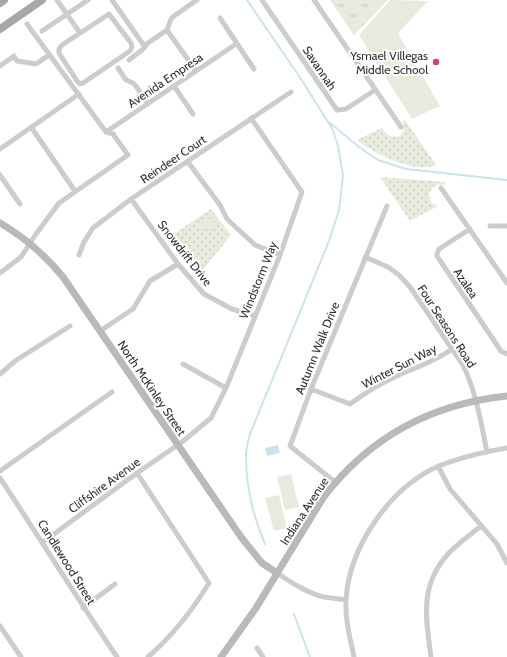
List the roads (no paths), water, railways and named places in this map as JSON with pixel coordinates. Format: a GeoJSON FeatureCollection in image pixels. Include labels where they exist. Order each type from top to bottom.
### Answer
{"type":"FeatureCollection","features":[{"type":"Feature","properties":{"kind":"main road"},"geometry":{"type":"LineString","coordinates":[[0,3],[4,0]]}},
{"type":"Feature","properties":{"kind":"main road"},"geometry":{"type":"LineString","coordinates":[[0,29],[4,24],[42,0]]}},
{"type":"Feature","properties":{"kind":"street"},"geometry":{"type":"LineString","coordinates":[[57,0],[80,33]]}},
{"type":"Feature","properties":{"kind":"street"},"geometry":{"type":"LineString","coordinates":[[42,31],[88,0]]}},
{"type":"Feature","properties":{"kind":"street"},"geometry":{"type":"LineString","coordinates":[[112,0],[145,47]]}},
{"type":"Feature","properties":{"kind":"street"},"geometry":{"type":"LineString","coordinates":[[129,60],[148,43],[167,30],[171,19],[174,16],[198,0]]}},
{"type":"Feature","properties":{"kind":"street","name":"Savannah"},"geometry":{"type":"LineString","coordinates":[[262,0],[337,110],[346,109],[375,90]]}},
{"type":"Feature","properties":{"kind":"street"},"geometry":{"type":"LineString","coordinates":[[314,0],[401,127]]}},
{"type":"Feature","properties":{"kind":"street"},"geometry":{"type":"LineString","coordinates":[[109,14],[131,42],[132,47],[130,50],[80,84],[77,82],[59,53],[59,49],[62,45],[80,33],[109,14]]}},
{"type":"Feature","properties":{"kind":"street"},"geometry":{"type":"LineString","coordinates":[[220,18],[254,69]]}},
{"type":"Feature","properties":{"kind":"street"},"geometry":{"type":"LineString","coordinates":[[0,273],[21,257],[59,203],[128,155],[113,134],[106,132],[27,24]]}},
{"type":"Feature","properties":{"kind":"street"},"geometry":{"type":"LineString","coordinates":[[167,30],[196,71]]}},
{"type":"Feature","properties":{"kind":"street","name":"Avenida Empresa"},"geometry":{"type":"LineString","coordinates":[[106,132],[236,44]]}},
{"type":"Feature","properties":{"kind":"street"},"geometry":{"type":"LineString","coordinates":[[0,66],[14,56],[17,61],[36,64],[49,55]]}},
{"type":"Feature","properties":{"kind":"street"},"geometry":{"type":"LineString","coordinates":[[118,68],[126,80],[136,86],[148,104]]}},
{"type":"Feature","properties":{"kind":"street"},"geometry":{"type":"LineString","coordinates":[[174,86],[193,114]]}},
{"type":"Feature","properties":{"kind":"street","name":"Reindeer Court"},"geometry":{"type":"LineString","coordinates":[[79,255],[84,242],[93,228],[131,198],[188,162],[291,92]]}},
{"type":"Feature","properties":{"kind":"street"},"geometry":{"type":"LineString","coordinates":[[0,149],[79,94]]}},
{"type":"Feature","properties":{"kind":"street","name":"Windstorm Way"},"geometry":{"type":"LineString","coordinates":[[178,445],[211,418],[226,388],[280,255],[302,192],[252,118]]}},
{"type":"Feature","properties":{"kind":"street"},"geometry":{"type":"LineString","coordinates":[[31,128],[75,191]]}},
{"type":"Feature","properties":{"kind":"street"},"geometry":{"type":"LineString","coordinates":[[188,162],[220,205],[227,219],[255,245],[280,255]]}},
{"type":"Feature","properties":{"kind":"street"},"geometry":{"type":"LineString","coordinates":[[0,175],[20,204]]}},
{"type":"Feature","properties":{"kind":"street"},"geometry":{"type":"LineString","coordinates":[[441,188],[507,283]]}},
{"type":"Feature","properties":{"kind":"street","name":"Snowdrift Drive"},"geometry":{"type":"LineString","coordinates":[[131,198],[178,264],[204,294],[232,309],[255,316]]}},
{"type":"Feature","properties":{"kind":"street","name":"Autumn Walk Drive"},"geometry":{"type":"LineString","coordinates":[[335,482],[290,446],[311,389],[387,206]]}},
{"type":"Feature","properties":{"kind":"street","name":"North McKinley Street"},"geometry":{"type":"LineString","coordinates":[[0,223],[30,243],[50,261],[63,277],[241,537],[262,563],[277,573]]}},
{"type":"Feature","properties":{"kind":"street"},"geometry":{"type":"LineString","coordinates":[[490,226],[507,226]]}},
{"type":"Feature","properties":{"kind":"street","name":"Azalea"},"geometry":{"type":"LineString","coordinates":[[470,229],[439,249],[437,256],[501,352],[507,354]]}},
{"type":"Feature","properties":{"kind":"street","name":"Four Seasons Road"},"geometry":{"type":"LineString","coordinates":[[365,257],[388,267],[410,288],[466,371],[477,400],[486,452]]}},
{"type":"Feature","properties":{"kind":"street"},"geometry":{"type":"LineString","coordinates":[[100,331],[133,309],[150,281],[178,264]]}},
{"type":"Feature","properties":{"kind":"street"},"geometry":{"type":"LineString","coordinates":[[0,374],[15,361],[70,326]]}},
{"type":"Feature","properties":{"kind":"street","name":"Winter Sun Way"},"geometry":{"type":"LineString","coordinates":[[311,389],[350,404],[367,392],[391,379],[434,361],[452,349]]}},
{"type":"Feature","properties":{"kind":"street"},"geometry":{"type":"LineString","coordinates":[[183,364],[226,388]]}},
{"type":"Feature","properties":{"kind":"street"},"geometry":{"type":"LineString","coordinates":[[0,471],[112,392]]}},
{"type":"Feature","properties":{"kind":"street","name":"Indiana Avenue"},"geometry":{"type":"LineString","coordinates":[[221,657],[256,608],[323,498],[335,482],[366,451],[399,429],[418,419],[477,400],[507,396]]}},
{"type":"Feature","properties":{"kind":"street","name":"Cliffshire Avenue"},"geometry":{"type":"LineString","coordinates":[[43,542],[178,445]]}},
{"type":"Feature","properties":{"kind":"street"},"geometry":{"type":"LineString","coordinates":[[354,657],[347,626],[346,600],[350,574],[358,552],[371,528],[385,508],[398,494],[417,479],[438,466],[460,458],[507,448]]}},
{"type":"Feature","properties":{"kind":"street"},"geometry":{"type":"LineString","coordinates":[[438,466],[450,489],[497,544],[507,563]]}},
{"type":"Feature","properties":{"kind":"street"},"geometry":{"type":"LineString","coordinates":[[137,473],[209,584],[196,605],[172,634],[148,657]]}},
{"type":"Feature","properties":{"kind":"street","name":"Candlewood Street"},"geometry":{"type":"LineString","coordinates":[[0,478],[43,542],[83,608],[117,657]]}},
{"type":"Feature","properties":{"kind":"street"},"geometry":{"type":"LineString","coordinates":[[431,657],[426,618],[426,599],[430,583],[438,567],[448,553],[481,526]]}},
{"type":"Feature","properties":{"kind":"street"},"geometry":{"type":"LineString","coordinates":[[277,573],[295,585],[310,592],[324,597],[346,600]]}},
{"type":"Feature","properties":{"kind":"street"},"geometry":{"type":"LineString","coordinates":[[83,608],[115,584]]}},
{"type":"Feature","properties":{"kind":"street"},"geometry":{"type":"LineString","coordinates":[[0,626],[21,657]]}},
{"type":"Feature","properties":{"kind":"street"},"geometry":{"type":"LineString","coordinates":[[257,648],[263,657]]}},
{"type":"Feature","properties":{"kind":"water"},"geometry":{"type":"Polygon","coordinates":[[[278,445],[280,453],[267,456],[265,448],[278,445]]]}},
{"type":"Feature","properties":{"kind":"waterway"},"geometry":{"type":"LineString","coordinates":[[247,0],[299,76],[333,130],[338,146],[343,176],[339,210],[329,241],[250,434],[247,445],[246,467],[249,490],[257,523],[265,544]]}},
{"type":"Feature","properties":{"kind":"waterway"},"geometry":{"type":"LineString","coordinates":[[329,122],[359,147],[378,160],[406,169],[507,180]]}},
{"type":"Feature","properties":{"kind":"waterway"},"geometry":{"type":"LineString","coordinates":[[294,614],[310,657]]}},
{"type":"Feature","properties":{"kind":"place","name":"Ysmael Villegas Middle School"},"geometry":{"type":"Point","coordinates":[436,62]}}]}
